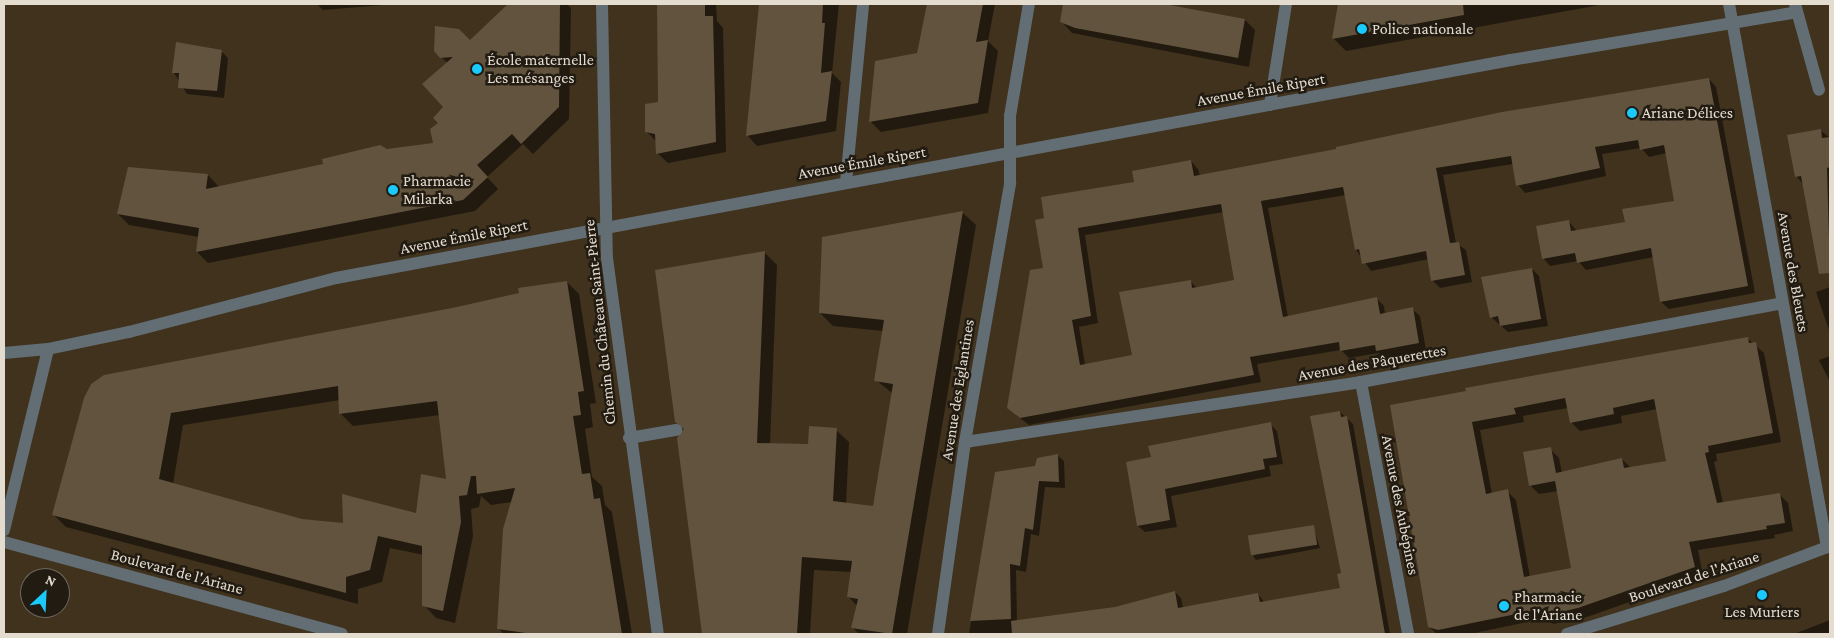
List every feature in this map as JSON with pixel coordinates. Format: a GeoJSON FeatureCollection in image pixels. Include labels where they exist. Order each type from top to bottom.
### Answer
{"type":"FeatureCollection","features":[{"type":"Feature","properties":{"kind":"street","name":"Chemin du Château Saint-Pierre"},"geometry":{"type":"LineString","coordinates":[[602,4],[605,227],[629,438],[658,634]]}},
{"type":"Feature","properties":{"kind":"street"},"geometry":{"type":"LineString","coordinates":[[846,182],[863,4]]}},
{"type":"Feature","properties":{"kind":"street","name":"Avenue des Eglantines"},"geometry":{"type":"LineString","coordinates":[[938,634],[965,442],[1010,183],[1010,116],[1029,4]]}},
{"type":"Feature","properties":{"kind":"street"},"geometry":{"type":"LineString","coordinates":[[1270,105],[1286,4]]}},
{"type":"Feature","properties":{"kind":"street","name":"Avenue des Bleuets"},"geometry":{"type":"LineString","coordinates":[[1729,4],[1731,25],[1782,303],[1829,546]]}},
{"type":"Feature","properties":{"kind":"street","name":"Avenue Émile Ripert"},"geometry":{"type":"LineString","coordinates":[[4,354],[48,350],[129,332],[336,278],[1010,151],[1511,60],[1731,25],[1796,8]]}},
{"type":"Feature","properties":{"kind":"street"},"geometry":{"type":"LineString","coordinates":[[1796,8],[1819,90]]}},
{"type":"Feature","properties":{"kind":"street","name":"Avenue des Pâquerettes"},"geometry":{"type":"LineString","coordinates":[[965,442],[1361,382],[1782,303]]}},
{"type":"Feature","properties":{"kind":"street"},"geometry":{"type":"LineString","coordinates":[[4,530],[48,350]]}},
{"type":"Feature","properties":{"kind":"street","name":"Avenue des Aubépines"},"geometry":{"type":"LineString","coordinates":[[1361,382],[1408,634]]}},
{"type":"Feature","properties":{"kind":"street"},"geometry":{"type":"LineString","coordinates":[[629,438],[676,430]]}},
{"type":"Feature","properties":{"kind":"street","name":"Boulevard de l'Ariane"},"geometry":{"type":"LineString","coordinates":[[4,542],[342,634]]}},
{"type":"Feature","properties":{"kind":"street","name":"Boulevard de l'Ariane"},"geometry":{"type":"LineString","coordinates":[[1567,634],[1724,586],[1829,546]]}},
{"type":"Feature","properties":{"kind":"building"},"geometry":{"type":"Polygon","coordinates":[[[508,4],[560,4],[559,107],[521,144],[512,134],[477,165],[488,177],[463,200],[196,252],[199,228],[117,214],[128,167],[208,174],[206,189],[323,164],[322,159],[380,145],[387,149],[433,143],[430,129],[438,123],[433,118],[443,107],[422,84],[453,57],[440,58],[434,51],[435,26],[459,29],[470,40],[508,4]]]}},
{"type":"Feature","properties":{"kind":"building"},"geometry":{"type":"Polygon","coordinates":[[[657,4],[705,4],[705,16],[713,16],[716,142],[656,154],[655,134],[645,132],[645,104],[658,102],[657,4]]]}},
{"type":"Feature","properties":{"kind":"building"},"geometry":{"type":"Polygon","coordinates":[[[759,4],[823,4],[822,23],[825,23],[821,73],[832,71],[826,121],[746,136],[759,4]]]}},
{"type":"Feature","properties":{"kind":"building"},"geometry":{"type":"Polygon","coordinates":[[[927,4],[983,4],[976,42],[988,40],[978,103],[869,122],[875,61],[917,53],[927,4]]]}},
{"type":"Feature","properties":{"kind":"building"},"geometry":{"type":"Polygon","coordinates":[[[1063,4],[1164,4],[1245,19],[1238,58],[1075,28],[1060,22],[1063,4]]]}},
{"type":"Feature","properties":{"kind":"building","name":"Police nationale"},"geometry":{"type":"Polygon","coordinates":[[[1338,4],[1463,4],[1464,15],[1332,39],[1338,4]]]}},
{"type":"Feature","properties":{"kind":"building"},"geometry":{"type":"Polygon","coordinates":[[[176,42],[222,50],[217,91],[178,88],[179,73],[172,73],[176,42]]]}},
{"type":"Feature","properties":{"kind":"building"},"geometry":{"type":"Polygon","coordinates":[[[1709,78],[1748,286],[1660,302],[1651,248],[1577,263],[1575,253],[1542,259],[1536,226],[1569,220],[1571,231],[1625,222],[1622,209],[1674,201],[1664,145],[1640,150],[1638,140],[1595,147],[1600,168],[1516,186],[1511,156],[1436,168],[1450,243],[1459,242],[1465,275],[1431,281],[1426,251],[1362,264],[1359,249],[1355,250],[1343,187],[1261,201],[1283,317],[1377,297],[1380,314],[1413,307],[1419,343],[1376,351],[1375,345],[1340,351],[1339,342],[1250,357],[1254,375],[1020,418],[1007,408],[1030,270],[1043,268],[1035,220],[1044,218],[1041,197],[1134,182],[1132,171],[1191,160],[1194,176],[1336,149],[1336,147],[1502,112],[1709,78]],[[1221,204],[1078,228],[1091,316],[1072,320],[1080,365],[1132,355],[1119,292],[1191,280],[1192,288],[1234,280],[1221,204]]]}},
{"type":"Feature","properties":{"kind":"building"},"geometry":{"type":"Polygon","coordinates":[[[1821,129],[1822,138],[1830,137],[1830,167],[1827,168],[1830,273],[1819,274],[1801,176],[1795,177],[1787,135],[1821,129]]]}},
{"type":"Feature","properties":{"kind":"building"},"geometry":{"type":"Polygon","coordinates":[[[963,211],[892,634],[851,628],[858,599],[847,597],[852,561],[802,557],[797,634],[702,634],[677,438],[684,429],[675,422],[655,270],[765,251],[757,443],[808,444],[809,426],[837,428],[833,501],[873,506],[893,384],[874,381],[884,320],[819,313],[822,237],[963,211]]]}},
{"type":"Feature","properties":{"kind":"building"},"geometry":{"type":"Polygon","coordinates":[[[1532,268],[1541,319],[1500,326],[1498,316],[1490,318],[1481,277],[1532,268]]]}},
{"type":"Feature","properties":{"kind":"building"},"geometry":{"type":"Polygon","coordinates":[[[567,281],[584,391],[578,392],[581,415],[573,416],[582,474],[590,473],[594,499],[600,498],[622,634],[533,634],[497,629],[503,529],[515,488],[477,494],[476,476],[471,476],[467,495],[459,496],[461,522],[443,611],[422,606],[422,546],[378,536],[370,570],[346,577],[346,593],[52,515],[84,398],[91,384],[104,375],[457,307],[519,293],[518,288],[567,281]],[[338,386],[171,413],[159,479],[302,519],[343,523],[342,494],[416,513],[421,474],[446,479],[437,401],[339,414],[338,386]]]}},
{"type":"Feature","properties":{"kind":"building"},"geometry":{"type":"Polygon","coordinates":[[[1748,337],[1749,343],[1756,342],[1773,433],[1708,446],[1709,452],[1705,453],[1717,503],[1780,493],[1785,523],[1766,526],[1767,529],[1689,542],[1695,567],[1578,608],[1543,616],[1541,609],[1438,630],[1428,627],[1390,405],[1466,391],[1465,388],[1748,337]],[[1565,398],[1514,408],[1516,414],[1472,422],[1486,494],[1508,489],[1524,577],[1571,568],[1555,481],[1529,486],[1523,452],[1551,447],[1556,473],[1622,458],[1624,468],[1666,461],[1654,399],[1613,408],[1614,414],[1570,423],[1565,398]]]}},
{"type":"Feature","properties":{"kind":"building"},"geometry":{"type":"Polygon","coordinates":[[[1340,411],[1341,417],[1347,416],[1385,634],[1012,634],[1011,621],[1115,607],[1175,591],[1178,608],[1258,593],[1260,602],[1340,588],[1337,574],[1341,573],[1310,416],[1340,411]]]}},
{"type":"Feature","properties":{"kind":"building"},"geometry":{"type":"Polygon","coordinates":[[[1271,422],[1277,457],[1263,459],[1265,469],[1165,489],[1170,520],[1137,526],[1126,462],[1151,457],[1148,446],[1271,422]]]}},
{"type":"Feature","properties":{"kind":"building"},"geometry":{"type":"Polygon","coordinates":[[[1058,454],[1059,482],[1039,481],[1033,530],[1025,528],[1020,566],[1010,564],[1011,619],[970,621],[995,472],[1035,466],[1037,458],[1058,454]]]}},
{"type":"Feature","properties":{"kind":"building"},"geometry":{"type":"Polygon","coordinates":[[[1314,525],[1317,545],[1251,555],[1248,535],[1314,525]]]}},
{"type":"Feature","properties":{"kind":"place","name":"Police nationale"},"geometry":{"type":"Point","coordinates":[1362,29]}},
{"type":"Feature","properties":{"kind":"place","name":"École maternelle Les mésanges"},"geometry":{"type":"Point","coordinates":[477,69]}},
{"type":"Feature","properties":{"kind":"place","name":"Ariane Délices"},"geometry":{"type":"Point","coordinates":[1632,113]}},
{"type":"Feature","properties":{"kind":"place","name":"Pharmacie Milarka"},"geometry":{"type":"Point","coordinates":[393,190]}},
{"type":"Feature","properties":{"kind":"place","name":"Les Muriers"},"geometry":{"type":"Point","coordinates":[1762,595]}},
{"type":"Feature","properties":{"kind":"place","name":"Pharmacie de l'Ariane"},"geometry":{"type":"Point","coordinates":[1504,606]}}]}
